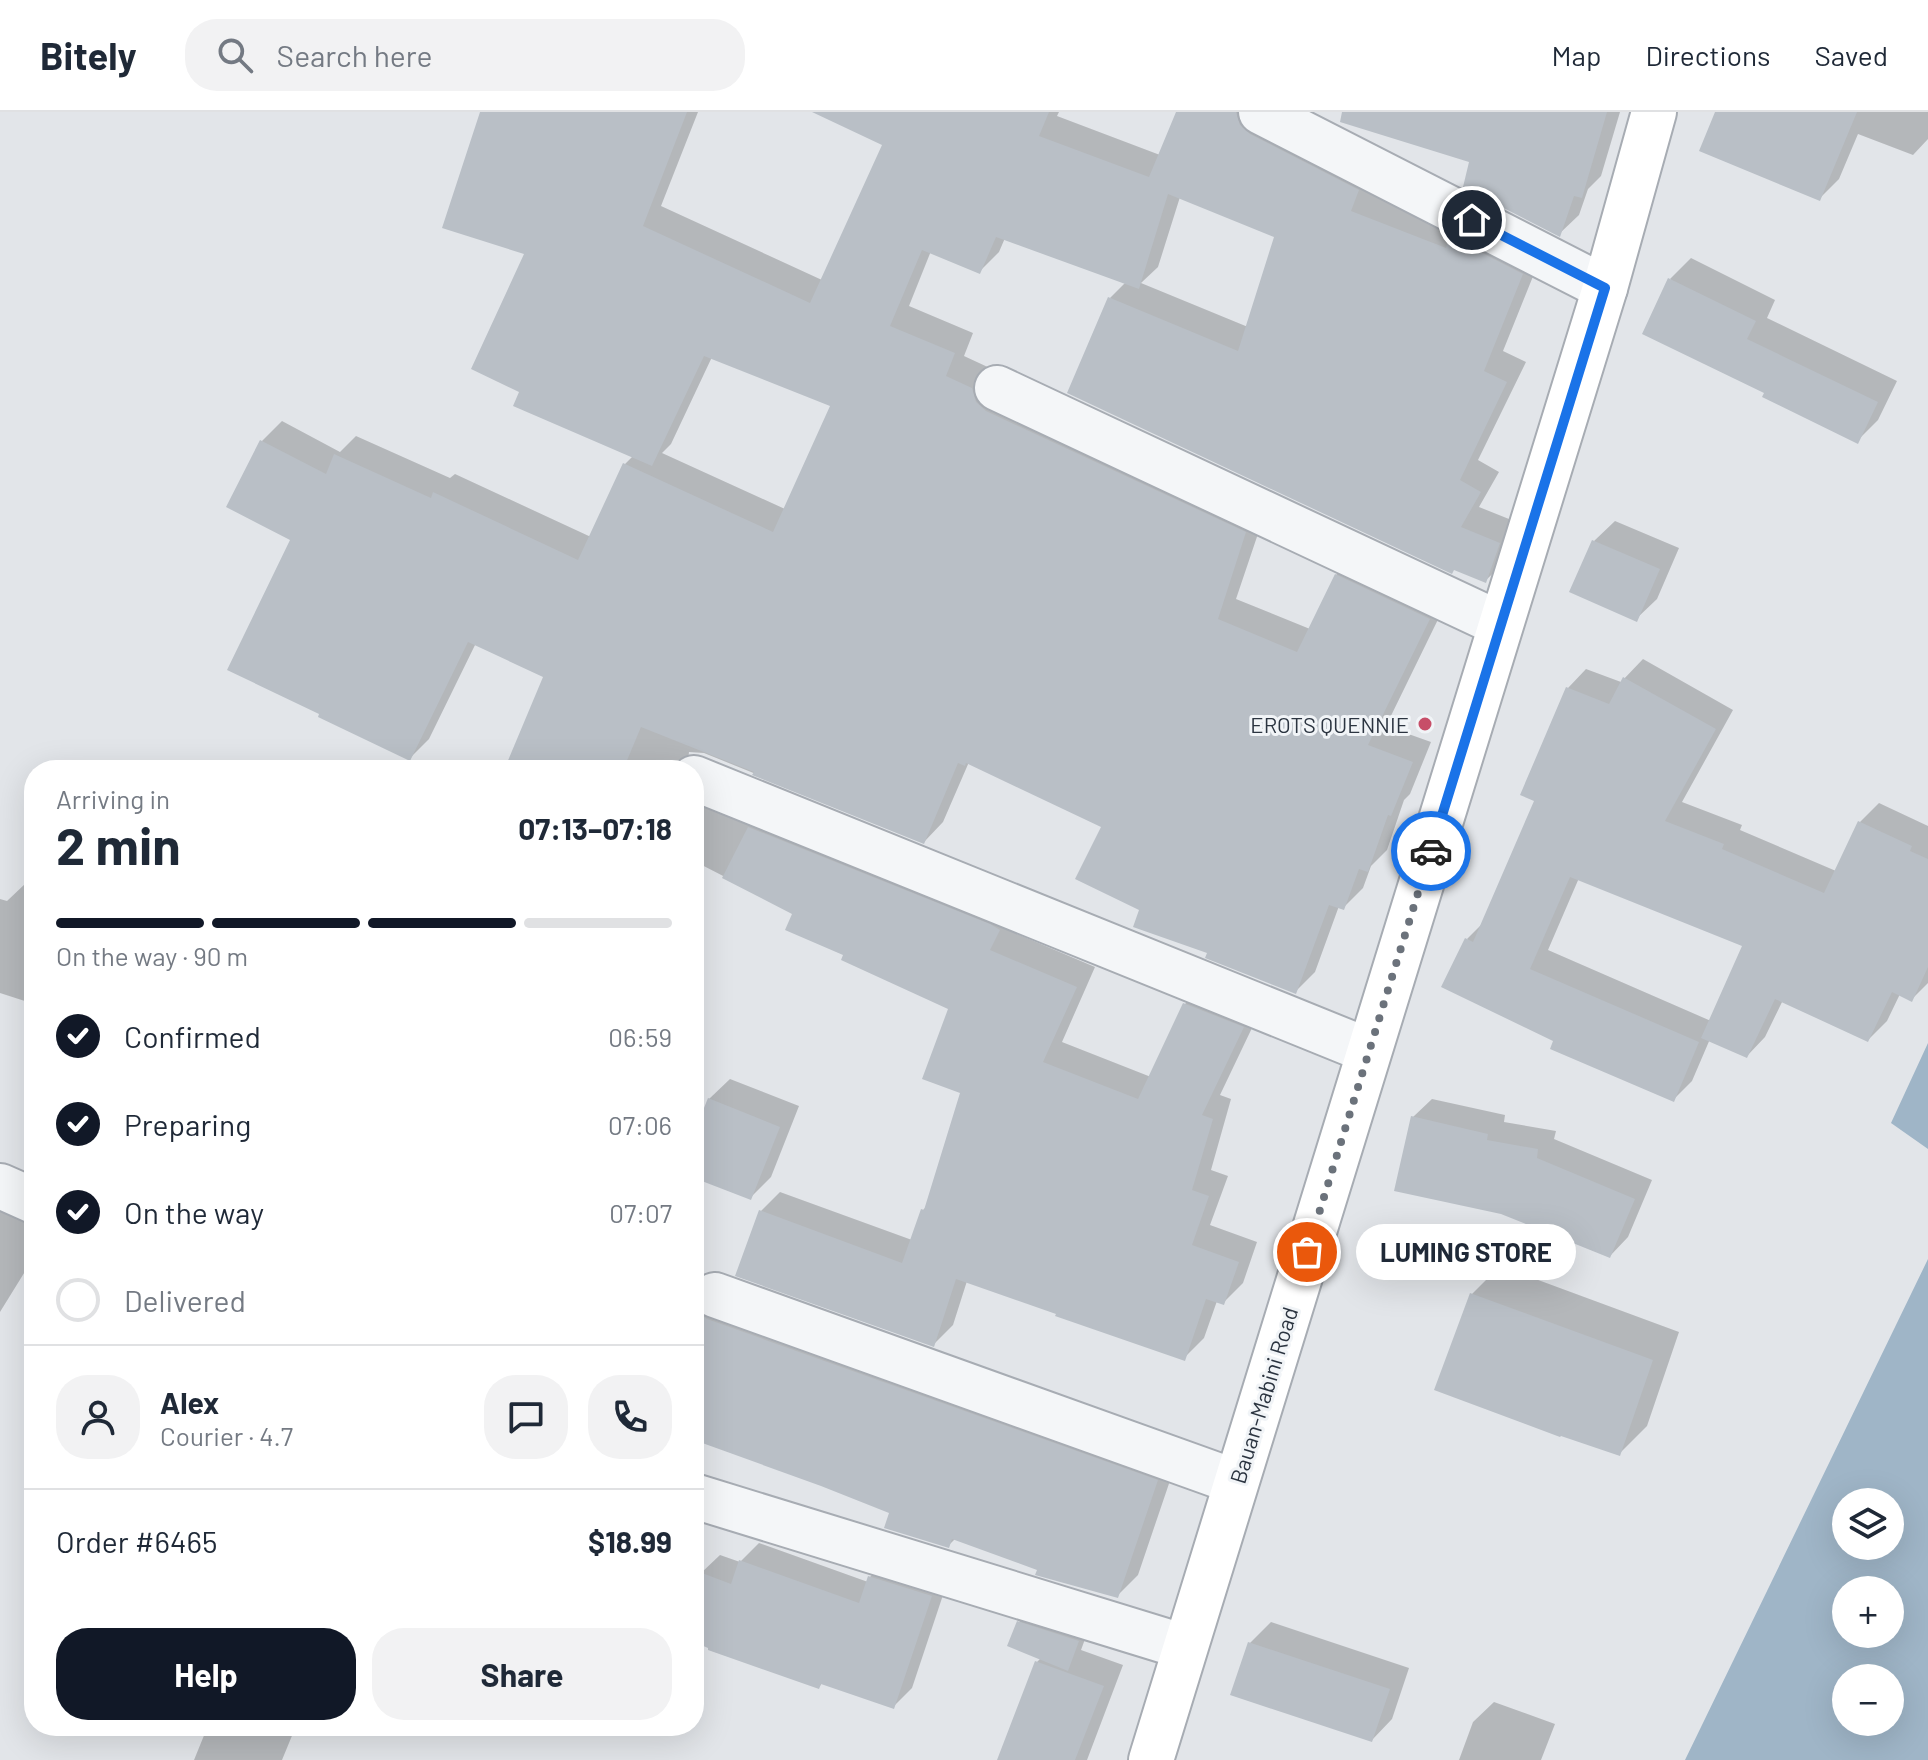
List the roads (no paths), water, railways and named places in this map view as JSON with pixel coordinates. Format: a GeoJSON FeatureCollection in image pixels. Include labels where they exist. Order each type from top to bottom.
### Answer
{"type":"FeatureCollection","features":[{"type":"Feature","properties":{"kind":"main road","name":"Bauan-Mabini Road"},"geometry":{"type":"LineString","coordinates":[[1151,1760],[1605,288],[1654,112]]}},
{"type":"Feature","properties":{"kind":"street"},"geometry":{"type":"LineString","coordinates":[[1261,112],[1605,288]]}},
{"type":"Feature","properties":{"kind":"street"},"geometry":{"type":"LineString","coordinates":[[997,388],[1500,624]]}},
{"type":"Feature","properties":{"kind":"street"},"geometry":{"type":"LineString","coordinates":[[704,782],[1369,1051]]}},
{"type":"Feature","properties":{"kind":"street"},"geometry":{"type":"LineString","coordinates":[[0,1186],[24,1197]]}},
{"type":"Feature","properties":{"kind":"street"},"geometry":{"type":"LineString","coordinates":[[715,1295],[1236,1482]]}},
{"type":"Feature","properties":{"kind":"street"},"geometry":{"type":"LineString","coordinates":[[704,1499],[1185,1647]]}},
{"type":"Feature","properties":{"kind":"water"},"geometry":{"type":"Polygon","coordinates":[[[1928,1043],[1928,1149],[1891,1123],[1928,1043]]]}},
{"type":"Feature","properties":{"kind":"water"},"geometry":{"type":"Polygon","coordinates":[[[1928,1259],[1928,1760],[1685,1760],[1928,1259]]]}},
{"type":"Feature","properties":{"kind":"place","name":"EROTS QUENNIE"},"geometry":{"type":"Point","coordinates":[1425,724]}},
{"type":"Feature","properties":{"kind":"place","name":"LUMING STORE"},"geometry":{"type":"Point","coordinates":[1307,1252]}}]}
